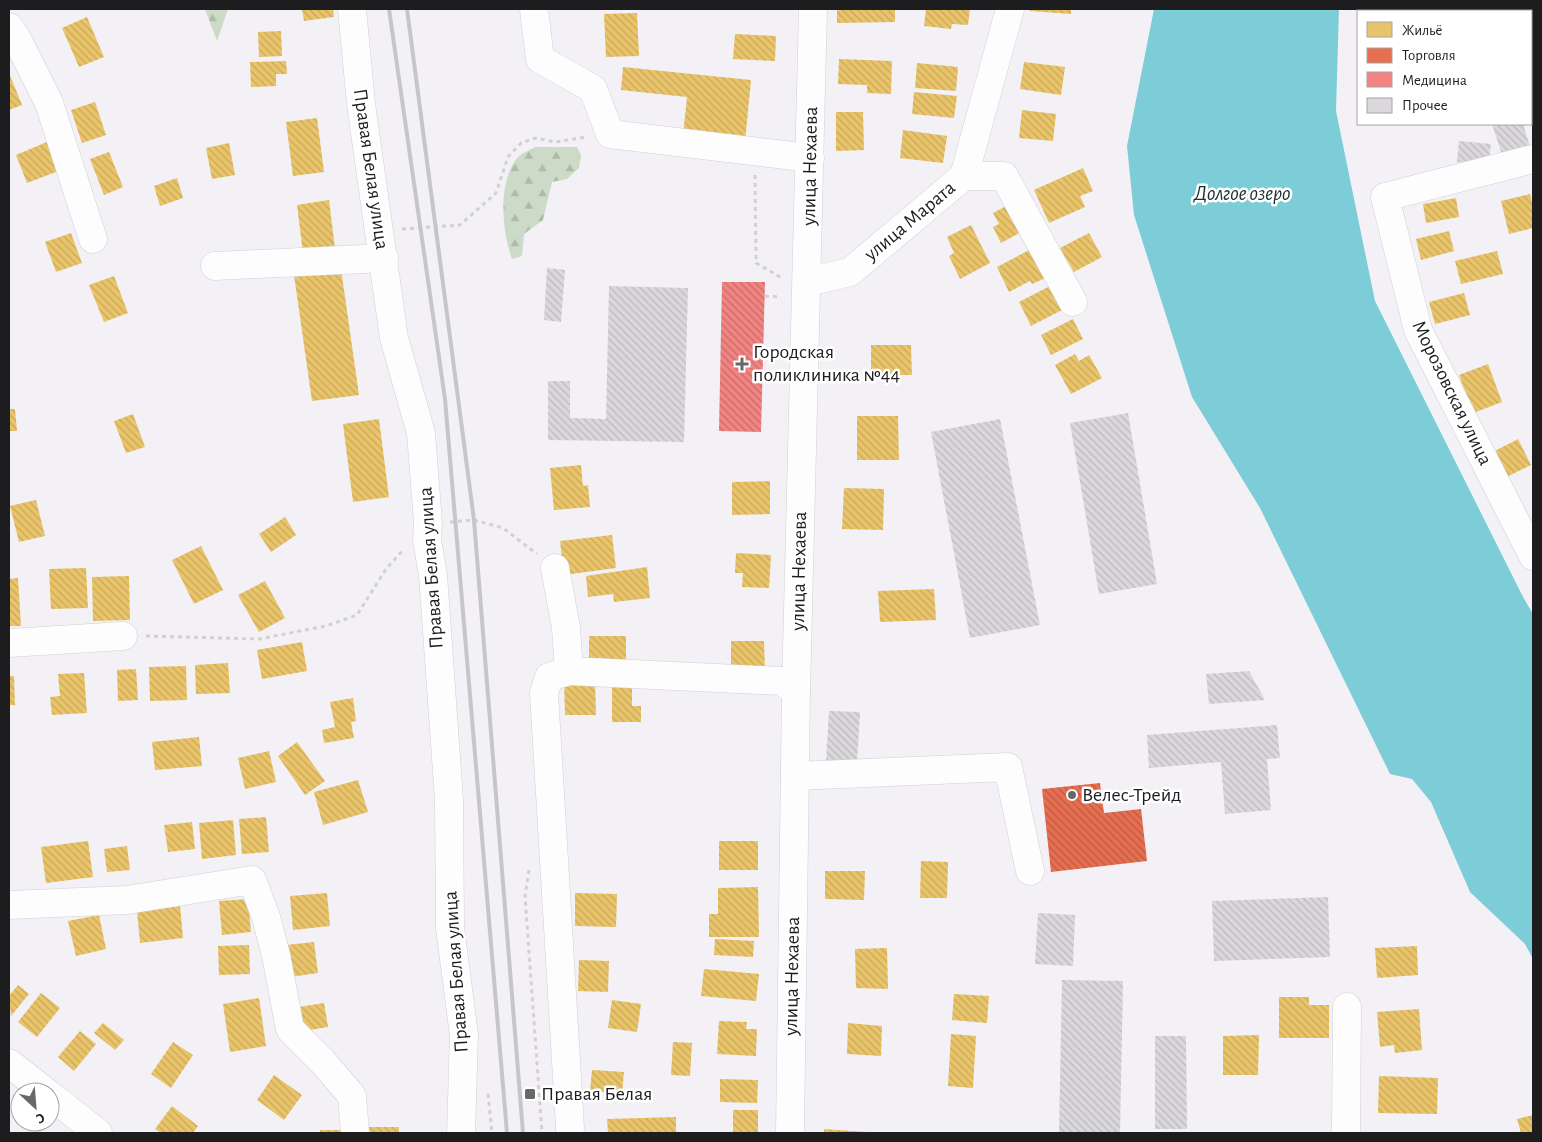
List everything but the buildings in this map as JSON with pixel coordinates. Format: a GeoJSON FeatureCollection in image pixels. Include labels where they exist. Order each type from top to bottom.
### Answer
{"type":"FeatureCollection","features":[{"type":"Feature","properties":{"kind":"street","name":"Правая Белая улица"},"geometry":{"type":"LineString","coordinates":[[352,9],[361,104],[394,338],[420,433],[449,800],[450,928],[464,1035],[461,1133]]}},
{"type":"Feature","properties":{"kind":"street"},"geometry":{"type":"LineString","coordinates":[[534,9],[540,58],[593,89],[610,134],[810,158]]}},
{"type":"Feature","properties":{"kind":"street","name":"улица Нехаева"},"geometry":{"type":"LineString","coordinates":[[790,1133],[796,776],[798,282],[810,158],[813,9]]}},
{"type":"Feature","properties":{"kind":"street","name":"улица Марата"},"geometry":{"type":"LineString","coordinates":[[798,282],[850,272],[964,176],[1010,9]]}},
{"type":"Feature","properties":{"kind":"street"},"geometry":{"type":"LineString","coordinates":[[9,27],[16,37],[49,103],[93,239]]}},
{"type":"Feature","properties":{"kind":"street","name":"Морозовская улица"},"geometry":{"type":"LineString","coordinates":[[1533,159],[1384,197],[1418,330],[1533,556]]}},
{"type":"Feature","properties":{"kind":"street"},"geometry":{"type":"LineString","coordinates":[[964,176],[1004,176],[1073,302]]}},
{"type":"Feature","properties":{"kind":"street"},"geometry":{"type":"LineString","coordinates":[[215,266],[384,258]]}},
{"type":"Feature","properties":{"kind":"street"},"geometry":{"type":"LineString","coordinates":[[555,568],[566,628],[569,671]]}},
{"type":"Feature","properties":{"kind":"street"},"geometry":{"type":"LineString","coordinates":[[9,643],[123,636]]}},
{"type":"Feature","properties":{"kind":"street"},"geometry":{"type":"LineString","coordinates":[[570,1128],[544,693],[549,677],[569,671],[781,681],[796,691]]}},
{"type":"Feature","properties":{"kind":"street"},"geometry":{"type":"LineString","coordinates":[[796,776],[1008,767],[1030,870]]}},
{"type":"Feature","properties":{"kind":"street"},"geometry":{"type":"LineString","coordinates":[[9,904],[127,900],[252,880],[266,917],[276,956],[290,1029],[323,1062],[352,1096],[355,1133]]}},
{"type":"Feature","properties":{"kind":"street"},"geometry":{"type":"LineString","coordinates":[[1346,1133],[1347,1007]]}},
{"type":"Feature","properties":{"kind":"street"},"geometry":{"type":"LineString","coordinates":[[9,1063],[33,1082]]}},
{"type":"Feature","properties":{"kind":"street"},"geometry":{"type":"LineString","coordinates":[[60,1104],[98,1133]]}},
{"type":"Feature","properties":{"kind":"path"},"geometry":{"type":"LineString","coordinates":[[398,229],[460,225],[496,193],[508,156],[521,143],[536,138],[555,142],[610,134]]}},
{"type":"Feature","properties":{"kind":"path"},"geometry":{"type":"LineString","coordinates":[[754,151],[756,263],[798,282]]}},
{"type":"Feature","properties":{"kind":"path"},"geometry":{"type":"LineString","coordinates":[[764,296],[774,297]]}},
{"type":"Feature","properties":{"kind":"path"},"geometry":{"type":"LineString","coordinates":[[123,636],[259,639],[326,626],[357,615],[401,550],[427,532],[474,520],[503,528],[555,568]]}},
{"type":"Feature","properties":{"kind":"path"},"geometry":{"type":"LineString","coordinates":[[525,896],[542,1133]]}},
{"type":"Feature","properties":{"kind":"green space"},"geometry":{"type":"Polygon","coordinates":[[[205,9],[228,9],[217,41],[205,9]]]}},
{"type":"Feature","properties":{"kind":"green space"},"geometry":{"type":"Polygon","coordinates":[[[535,147],[577,147],[581,155],[579,168],[567,179],[552,182],[543,220],[524,234],[522,256],[512,259],[504,221],[504,193],[511,167],[518,157],[535,147]]]}},
{"type":"Feature","properties":{"kind":"water","name":"Долгое озеро"},"geometry":{"type":"Polygon","coordinates":[[[1154,9],[1339,9],[1336,111],[1375,301],[1533,614],[1533,959],[1525,944],[1470,892],[1431,802],[1412,779],[1390,774],[1260,508],[1192,397],[1134,215],[1127,146],[1154,9]]]}},
{"type":"Feature","properties":{"kind":"railway"},"geometry":{"type":"LineString","coordinates":[[389,9],[445,399],[507,1133]]}},
{"type":"Feature","properties":{"kind":"railway"},"geometry":{"type":"LineString","coordinates":[[407,9],[474,520],[523,1133]]}},
{"type":"Feature","properties":{"kind":"place","name":"Городская поликлиника №44"},"geometry":{"type":"Point","coordinates":[742,364]}},
{"type":"Feature","properties":{"kind":"place","name":"Велес-Трейд"},"geometry":{"type":"Point","coordinates":[1072,795]}},
{"type":"Feature","properties":{"kind":"place","name":"Правая Белая"},"geometry":{"type":"Point","coordinates":[530,1094]}}]}
